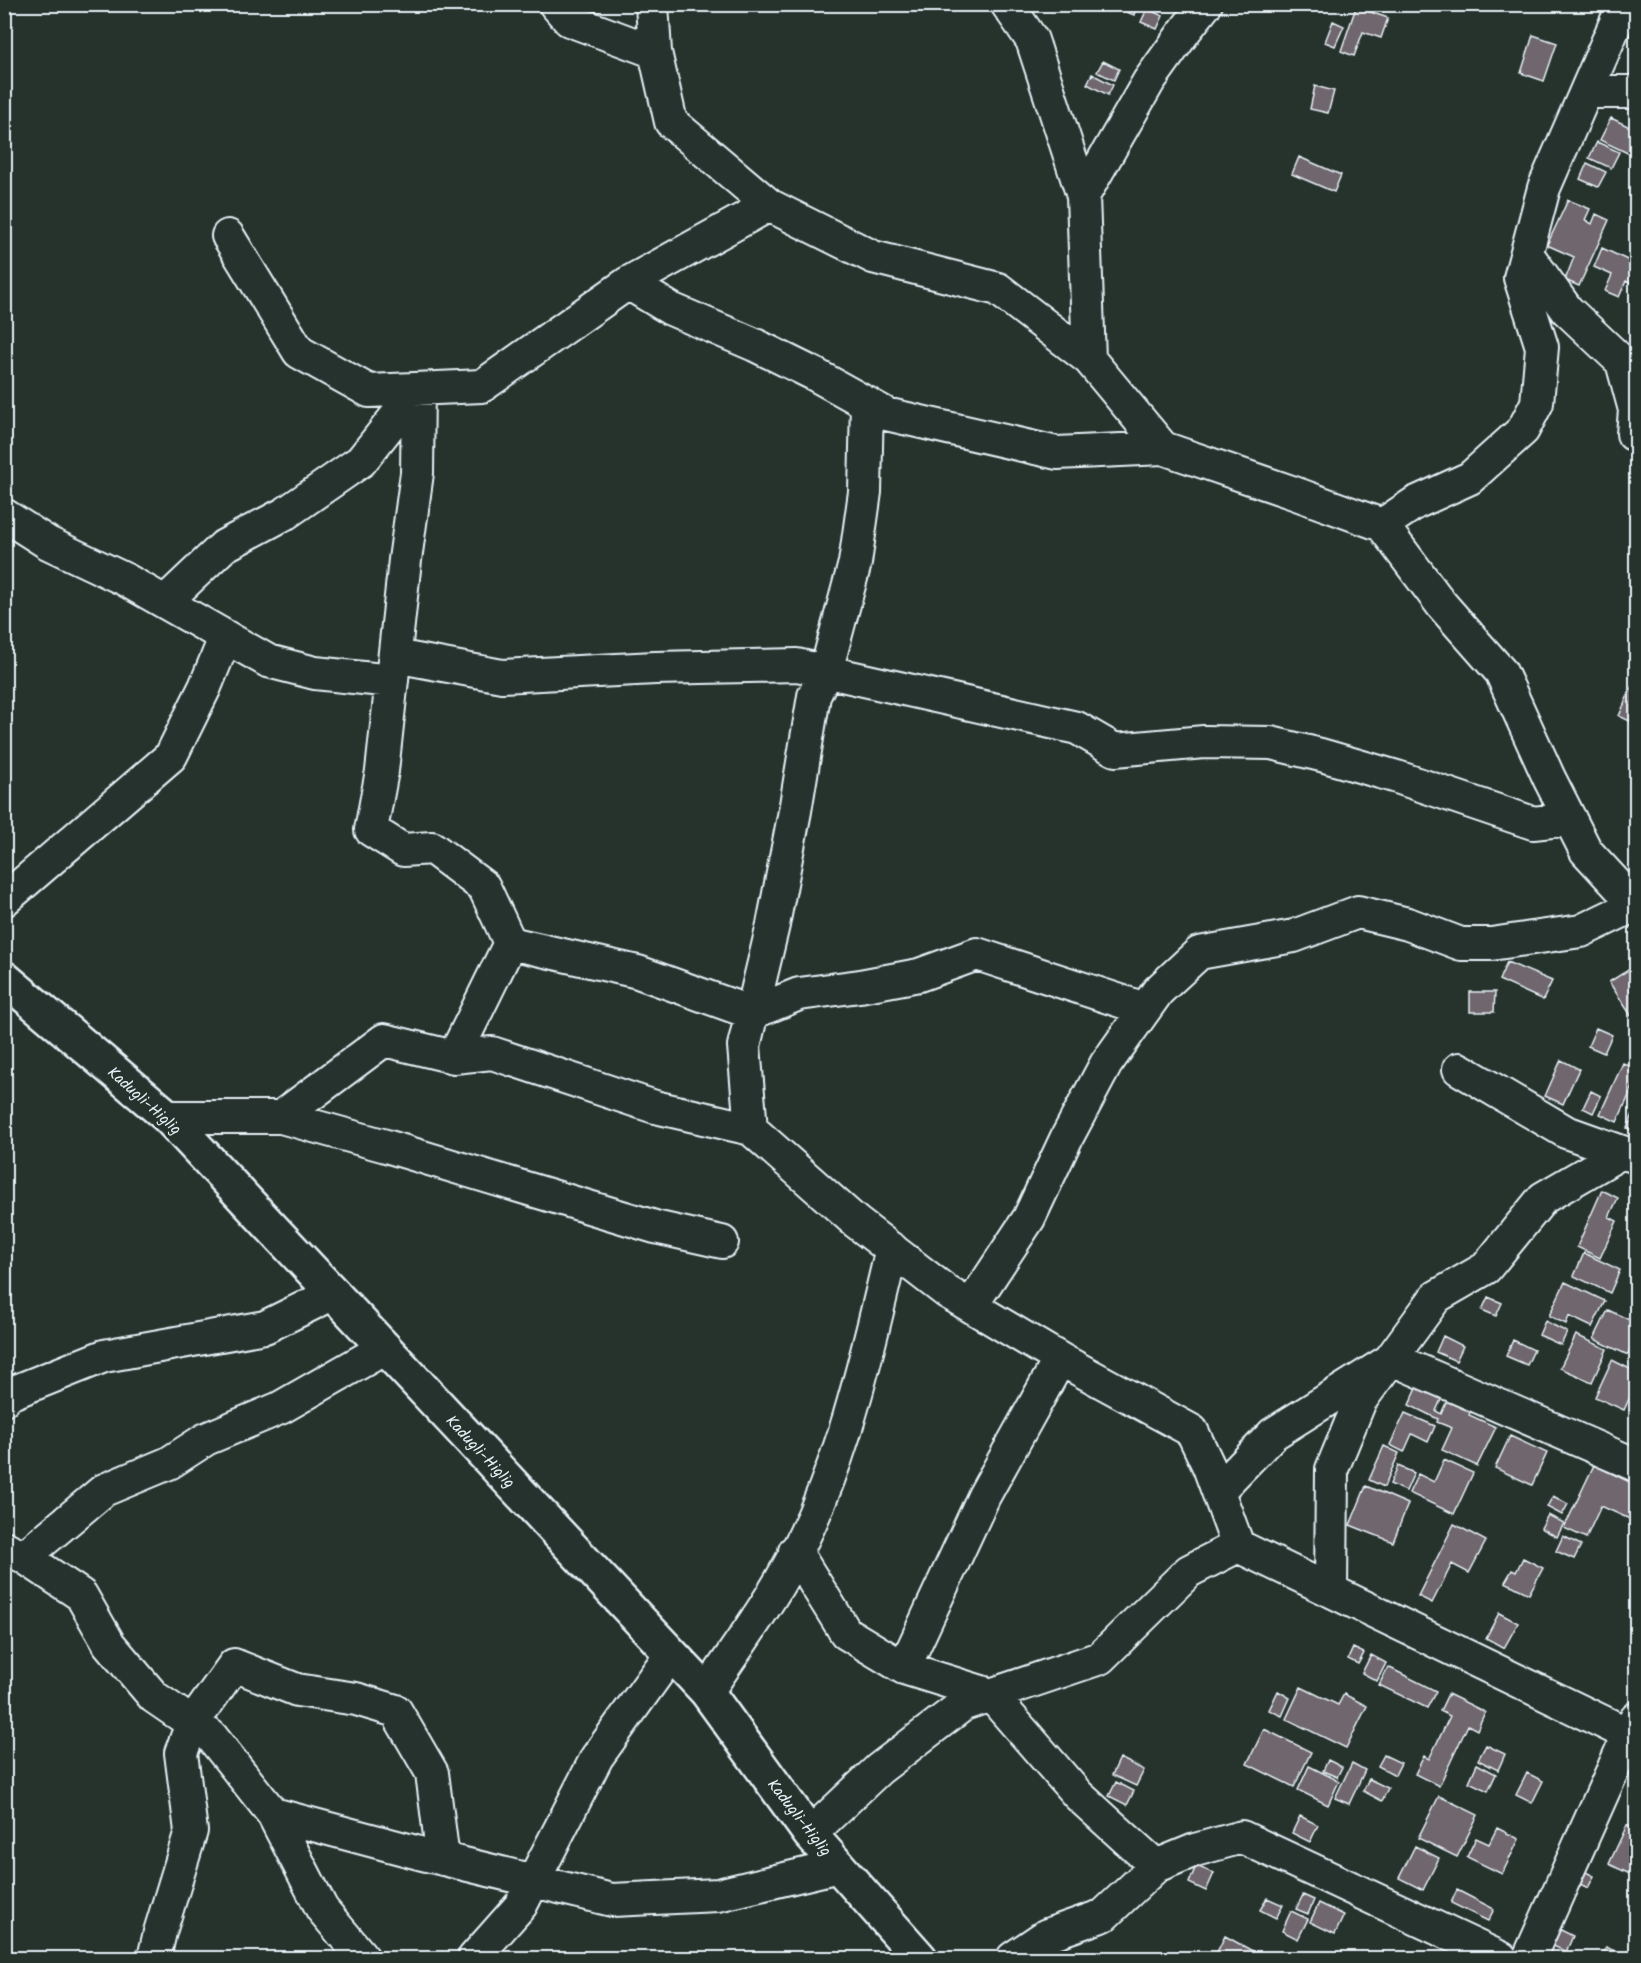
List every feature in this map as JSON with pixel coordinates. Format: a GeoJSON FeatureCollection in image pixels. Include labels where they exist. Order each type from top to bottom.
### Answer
{"type":"FeatureCollection","features":[{"type":"Feature","properties":{"kind":"street"},"geometry":{"type":"LineString","coordinates":[[555,4],[570,20],[655,52]]}},
{"type":"Feature","properties":{"kind":"street"},"geometry":{"type":"LineString","coordinates":[[652,4],[655,52],[670,122],[769,205],[873,257],[998,289],[1089,359],[1163,448]]}},
{"type":"Feature","properties":{"kind":"street"},"geometry":{"type":"LineString","coordinates":[[1007,4],[1032,40],[1083,196],[1089,359]]}},
{"type":"Feature","properties":{"kind":"street"},"geometry":{"type":"LineString","coordinates":[[1083,196],[1149,81],[1206,4]]}},
{"type":"Feature","properties":{"kind":"street"},"geometry":{"type":"LineString","coordinates":[[1382,525],[1415,503],[1470,478],[1523,430],[1536,403],[1542,347],[1520,278],[1544,188],[1624,4]]}},
{"type":"Feature","properties":{"kind":"street"},"geometry":{"type":"LineString","coordinates":[[1586,92],[1636,92]]}},
{"type":"Feature","properties":{"kind":"street"},"geometry":{"type":"LineString","coordinates":[[228,236],[299,352],[369,391],[482,386],[628,283],[769,205]]}},
{"type":"Feature","properties":{"kind":"street"},"geometry":{"type":"LineString","coordinates":[[1527,254],[1567,310],[1622,362],[1635,410],[1633,434],[1636,435]]}},
{"type":"Feature","properties":{"kind":"street"},"geometry":{"type":"LineString","coordinates":[[628,283],[672,309],[755,345],[814,374],[885,414],[1057,453],[1163,448],[1382,525],[1442,605],[1501,672],[1586,851],[1636,905],[1581,931],[1491,944],[1461,944],[1408,924],[1358,912],[1294,936],[1199,953],[1158,991],[1106,1064],[1066,1139],[1029,1218],[970,1306]]}},
{"type":"Feature","properties":{"kind":"street"},"geometry":{"type":"LineString","coordinates":[[165,602],[224,546],[286,513],[362,461],[418,388]]}},
{"type":"Feature","properties":{"kind":"street"},"geometry":{"type":"LineString","coordinates":[[418,388],[417,473],[382,771],[371,830],[402,850],[432,848],[484,886],[510,943]]}},
{"type":"Feature","properties":{"kind":"street"},"geometry":{"type":"LineString","coordinates":[[751,1129],[744,1046],[773,925],[814,696],[826,671],[855,563],[865,492],[867,404]]}},
{"type":"Feature","properties":{"kind":"street"},"geometry":{"type":"LineString","coordinates":[[4,515],[48,543],[126,580],[268,661],[305,671],[394,668],[502,676],[655,668],[797,665],[1077,728],[1115,750],[1204,742],[1271,743],[1397,777],[1533,823],[1570,819]]}},
{"type":"Feature","properties":{"kind":"street"},"geometry":{"type":"LineString","coordinates":[[4,900],[171,756],[205,687],[225,638]]}},
{"type":"Feature","properties":{"kind":"street"},"geometry":{"type":"LineString","coordinates":[[510,943],[638,972],[752,1013],[799,994],[919,975],[976,954],[1145,1009]]}},
{"type":"Feature","properties":{"kind":"street"},"geometry":{"type":"LineString","coordinates":[[454,1057],[510,943]]}},
{"type":"Feature","properties":{"kind":"street","name":"Kadugli-Higlig"},"geometry":{"type":"LineString","coordinates":[[4,978],[168,1117],[707,1692],[810,1834],[920,1959]]}},
{"type":"Feature","properties":{"kind":"street"},"geometry":{"type":"LineString","coordinates":[[281,1117],[384,1041],[454,1057],[492,1053],[655,1107],[751,1129],[856,1222],[947,1292],[1060,1359],[1192,1431],[1218,1491],[1238,1546],[1634,1730],[1529,1959]]}},
{"type":"Feature","properties":{"kind":"street"},"geometry":{"type":"LineString","coordinates":[[1459,1069],[1566,1132],[1629,1155]]}},
{"type":"Feature","properties":{"kind":"street"},"geometry":{"type":"LineString","coordinates":[[168,1117],[281,1117],[386,1146],[655,1227],[722,1242]]}},
{"type":"Feature","properties":{"kind":"street"},"geometry":{"type":"LineString","coordinates":[[1331,1590],[1332,1469],[1360,1401],[1436,1297],[1486,1268],[1543,1198],[1629,1155]]}},
{"type":"Feature","properties":{"kind":"street"},"geometry":{"type":"LineString","coordinates":[[707,1692],[783,1577],[834,1466],[857,1396],[892,1250]]}},
{"type":"Feature","properties":{"kind":"street"},"geometry":{"type":"LineString","coordinates":[[4,1400],[9,1394],[104,1356],[265,1327],[334,1293]]}},
{"type":"Feature","properties":{"kind":"street"},"geometry":{"type":"LineString","coordinates":[[363,1959],[322,1909],[273,1814],[211,1736],[154,1697],[109,1644],[81,1595],[14,1552],[104,1490],[169,1463],[206,1439],[280,1408],[385,1348]]}},
{"type":"Feature","properties":{"kind":"street"},"geometry":{"type":"LineString","coordinates":[[904,1668],[984,1496],[1060,1359]]}},
{"type":"Feature","properties":{"kind":"street"},"geometry":{"type":"LineString","coordinates":[[1392,1359],[1636,1465]]}},
{"type":"Feature","properties":{"kind":"street"},"geometry":{"type":"LineString","coordinates":[[1218,1491],[1274,1434],[1392,1359]]}},
{"type":"Feature","properties":{"kind":"street"},"geometry":{"type":"LineString","coordinates":[[810,1834],[879,1769],[964,1704],[1100,1658],[1189,1571],[1238,1546]]}},
{"type":"Feature","properties":{"kind":"street"},"geometry":{"type":"LineString","coordinates":[[795,1551],[846,1633],[904,1668],[991,1695],[1078,1795],[1156,1866]]}},
{"type":"Feature","properties":{"kind":"street"},"geometry":{"type":"LineString","coordinates":[[474,1959],[521,1905],[597,1757],[671,1654]]}},
{"type":"Feature","properties":{"kind":"street"},"geometry":{"type":"LineString","coordinates":[[154,1959],[191,1831],[181,1753],[192,1724],[234,1665],[297,1690],[356,1699],[396,1711],[432,1773],[443,1859]]}},
{"type":"Feature","properties":{"kind":"street"},"geometry":{"type":"LineString","coordinates":[[273,1814],[443,1859],[612,1900],[718,1895],[839,1866]]}},
{"type":"Feature","properties":{"kind":"street"},"geometry":{"type":"LineString","coordinates":[[1012,1959],[1047,1935],[1104,1916],[1156,1866],[1195,1850],[1242,1837],[1501,1959]]}},
{"type":"Feature","properties":{"kind":"building"},"geometry":{"type":"Polygon","coordinates":[[[1107,4],[1137,4],[1134,15],[1107,4]]]}},
{"type":"Feature","properties":{"kind":"building"},"geometry":{"type":"Polygon","coordinates":[[[1356,7],[1388,18],[1381,38],[1363,32],[1354,56],[1341,51],[1356,7]]]}},
{"type":"Feature","properties":{"kind":"building"},"geometry":{"type":"Polygon","coordinates":[[[1147,9],[1163,16],[1157,29],[1141,22],[1147,9]]]}},
{"type":"Feature","properties":{"kind":"building"},"geometry":{"type":"Polygon","coordinates":[[[1636,15],[1636,36],[1618,28],[1636,15]]]}},
{"type":"Feature","properties":{"kind":"building"},"geometry":{"type":"Polygon","coordinates":[[[1333,21],[1344,26],[1335,46],[1325,42],[1333,21]]]}},
{"type":"Feature","properties":{"kind":"building"},"geometry":{"type":"Polygon","coordinates":[[[1533,35],[1557,43],[1544,81],[1521,73],[1533,35]]]}},
{"type":"Feature","properties":{"kind":"building"},"geometry":{"type":"Polygon","coordinates":[[[1103,61],[1119,69],[1114,80],[1097,72],[1103,61]]]}},
{"type":"Feature","properties":{"kind":"building"},"geometry":{"type":"Polygon","coordinates":[[[1092,74],[1113,85],[1108,95],[1087,84],[1092,74]]]}},
{"type":"Feature","properties":{"kind":"building"},"geometry":{"type":"Polygon","coordinates":[[[1315,86],[1334,91],[1328,113],[1310,109],[1315,86]]]}},
{"type":"Feature","properties":{"kind":"building"},"geometry":{"type":"Polygon","coordinates":[[[1611,118],[1636,130],[1636,157],[1600,140],[1611,118]]]}},
{"type":"Feature","properties":{"kind":"building"},"geometry":{"type":"Polygon","coordinates":[[[1597,142],[1619,152],[1611,168],[1589,158],[1597,142]]]}},
{"type":"Feature","properties":{"kind":"building"},"geometry":{"type":"Polygon","coordinates":[[[1299,157],[1341,175],[1334,192],[1292,174],[1299,157]]]}},
{"type":"Feature","properties":{"kind":"building"},"geometry":{"type":"Polygon","coordinates":[[[1587,163],[1606,172],[1598,187],[1580,179],[1587,163]]]}},
{"type":"Feature","properties":{"kind":"building"},"geometry":{"type":"Polygon","coordinates":[[[1568,200],[1590,209],[1585,220],[1592,224],[1596,214],[1609,220],[1579,286],[1565,280],[1574,257],[1547,245],[1568,200]]]}},
{"type":"Feature","properties":{"kind":"building"},"geometry":{"type":"Polygon","coordinates":[[[1602,248],[1636,264],[1635,285],[1626,281],[1619,297],[1605,291],[1612,275],[1594,267],[1602,248]]]}},
{"type":"Feature","properties":{"kind":"building"},"geometry":{"type":"Polygon","coordinates":[[[1636,677],[1636,724],[1619,716],[1636,677]]]}},
{"type":"Feature","properties":{"kind":"building"},"geometry":{"type":"Polygon","coordinates":[[[1507,962],[1552,981],[1543,1000],[1499,980],[1507,962]]]}},
{"type":"Feature","properties":{"kind":"building"},"geometry":{"type":"Polygon","coordinates":[[[1636,965],[1636,1019],[1634,1020],[1609,982],[1636,965]]]}},
{"type":"Feature","properties":{"kind":"building"},"geometry":{"type":"Polygon","coordinates":[[[1470,992],[1495,992],[1494,1012],[1470,1012],[1470,992]]]}},
{"type":"Feature","properties":{"kind":"building"},"geometry":{"type":"Polygon","coordinates":[[[1596,1028],[1612,1035],[1604,1053],[1588,1046],[1596,1028]]]}},
{"type":"Feature","properties":{"kind":"building"},"geometry":{"type":"Polygon","coordinates":[[[1561,1060],[1579,1069],[1563,1104],[1545,1096],[1561,1060]]]}},
{"type":"Feature","properties":{"kind":"building"},"geometry":{"type":"Polygon","coordinates":[[[1623,1063],[1636,1069],[1636,1080],[1617,1122],[1600,1114],[1623,1063]]]}},
{"type":"Feature","properties":{"kind":"building"},"geometry":{"type":"Polygon","coordinates":[[[1591,1091],[1601,1096],[1593,1113],[1583,1108],[1591,1091]]]}},
{"type":"Feature","properties":{"kind":"building"},"geometry":{"type":"Polygon","coordinates":[[[1634,1112],[1636,1113],[1636,1132],[1627,1128],[1634,1112]]]}},
{"type":"Feature","properties":{"kind":"building"},"geometry":{"type":"Polygon","coordinates":[[[1602,1190],[1618,1198],[1609,1217],[1617,1221],[1600,1258],[1577,1247],[1602,1190]]]}},
{"type":"Feature","properties":{"kind":"building"},"geometry":{"type":"Polygon","coordinates":[[[1584,1253],[1620,1270],[1610,1293],[1574,1276],[1584,1253]]]}},
{"type":"Feature","properties":{"kind":"building"},"geometry":{"type":"Polygon","coordinates":[[[1565,1282],[1605,1301],[1592,1327],[1569,1316],[1566,1324],[1549,1316],[1565,1282]]]}},
{"type":"Feature","properties":{"kind":"building"},"geometry":{"type":"Polygon","coordinates":[[[1488,1297],[1502,1303],[1496,1316],[1482,1310],[1488,1297]]]}},
{"type":"Feature","properties":{"kind":"building"},"geometry":{"type":"Polygon","coordinates":[[[1608,1310],[1636,1323],[1636,1336],[1628,1355],[1594,1339],[1608,1310]]]}},
{"type":"Feature","properties":{"kind":"building"},"geometry":{"type":"Polygon","coordinates":[[[1545,1321],[1567,1332],[1561,1345],[1539,1335],[1545,1321]]]}},
{"type":"Feature","properties":{"kind":"building"},"geometry":{"type":"Polygon","coordinates":[[[1576,1335],[1607,1349],[1592,1382],[1560,1368],[1576,1335]]]}},
{"type":"Feature","properties":{"kind":"building"},"geometry":{"type":"Polygon","coordinates":[[[1443,1336],[1463,1346],[1456,1361],[1436,1352],[1443,1336]]]}},
{"type":"Feature","properties":{"kind":"building"},"geometry":{"type":"Polygon","coordinates":[[[1513,1340],[1534,1350],[1527,1365],[1506,1356],[1513,1340]]]}},
{"type":"Feature","properties":{"kind":"building"},"geometry":{"type":"Polygon","coordinates":[[[1612,1360],[1636,1372],[1636,1384],[1624,1410],[1595,1397],[1612,1360]]]}},
{"type":"Feature","properties":{"kind":"building"},"geometry":{"type":"Polygon","coordinates":[[[1419,1383],[1443,1395],[1436,1411],[1441,1414],[1450,1394],[1474,1405],[1469,1415],[1496,1427],[1477,1466],[1442,1450],[1452,1428],[1409,1405],[1419,1383]]]}},
{"type":"Feature","properties":{"kind":"building"},"geometry":{"type":"Polygon","coordinates":[[[1405,1413],[1435,1426],[1428,1442],[1412,1434],[1404,1452],[1390,1445],[1405,1413]]]}},
{"type":"Feature","properties":{"kind":"building"},"geometry":{"type":"Polygon","coordinates":[[[1510,1436],[1547,1453],[1532,1485],[1495,1468],[1510,1436]]]}},
{"type":"Feature","properties":{"kind":"building"},"geometry":{"type":"Polygon","coordinates":[[[1384,1446],[1399,1453],[1384,1487],[1369,1480],[1384,1446]]]}},
{"type":"Feature","properties":{"kind":"building"},"geometry":{"type":"Polygon","coordinates":[[[1444,1460],[1473,1473],[1454,1514],[1409,1493],[1418,1474],[1434,1482],[1444,1460]]]}},
{"type":"Feature","properties":{"kind":"building"},"geometry":{"type":"Polygon","coordinates":[[[1594,1465],[1636,1485],[1636,1516],[1634,1521],[1601,1506],[1586,1538],[1564,1528],[1594,1465]]]}},
{"type":"Feature","properties":{"kind":"building"},"geometry":{"type":"Polygon","coordinates":[[[1398,1466],[1414,1473],[1406,1491],[1390,1484],[1398,1466]]]}},
{"type":"Feature","properties":{"kind":"building"},"geometry":{"type":"Polygon","coordinates":[[[1366,1486],[1408,1504],[1393,1542],[1350,1525],[1366,1486]]]}},
{"type":"Feature","properties":{"kind":"building"},"geometry":{"type":"Polygon","coordinates":[[[1553,1496],[1568,1504],[1562,1515],[1547,1507],[1553,1496]]]}},
{"type":"Feature","properties":{"kind":"building"},"geometry":{"type":"Polygon","coordinates":[[[1548,1515],[1564,1523],[1557,1537],[1541,1528],[1548,1515]]]}},
{"type":"Feature","properties":{"kind":"building"},"geometry":{"type":"Polygon","coordinates":[[[1454,1524],[1486,1541],[1469,1573],[1452,1564],[1432,1603],[1418,1596],[1454,1524]]]}},
{"type":"Feature","properties":{"kind":"building"},"geometry":{"type":"Polygon","coordinates":[[[1563,1536],[1581,1545],[1574,1559],[1556,1551],[1563,1536]]]}},
{"type":"Feature","properties":{"kind":"building"},"geometry":{"type":"Polygon","coordinates":[[[1523,1558],[1543,1568],[1529,1594],[1505,1582],[1512,1570],[1516,1572],[1523,1558]]]}},
{"type":"Feature","properties":{"kind":"building"},"geometry":{"type":"Polygon","coordinates":[[[1499,1613],[1518,1623],[1504,1648],[1486,1638],[1499,1613]]]}},
{"type":"Feature","properties":{"kind":"building"},"geometry":{"type":"Polygon","coordinates":[[[1353,1648],[1364,1653],[1358,1664],[1348,1659],[1353,1648]]]}},
{"type":"Feature","properties":{"kind":"building"},"geometry":{"type":"Polygon","coordinates":[[[1371,1655],[1386,1663],[1377,1681],[1362,1673],[1371,1655]]]}},
{"type":"Feature","properties":{"kind":"building"},"geometry":{"type":"Polygon","coordinates":[[[1388,1667],[1436,1691],[1427,1708],[1379,1685],[1388,1667]]]}},
{"type":"Feature","properties":{"kind":"building"},"geometry":{"type":"Polygon","coordinates":[[[1301,1687],[1338,1705],[1344,1694],[1367,1706],[1346,1748],[1286,1719],[1301,1687]]]}},
{"type":"Feature","properties":{"kind":"building"},"geometry":{"type":"Polygon","coordinates":[[[1278,1691],[1290,1698],[1282,1716],[1269,1710],[1278,1691]]]}},
{"type":"Feature","properties":{"kind":"building"},"geometry":{"type":"Polygon","coordinates":[[[1448,1694],[1485,1712],[1477,1730],[1468,1725],[1439,1786],[1415,1774],[1424,1756],[1429,1759],[1450,1716],[1440,1711],[1448,1694]]]}},
{"type":"Feature","properties":{"kind":"building"},"geometry":{"type":"Polygon","coordinates":[[[1264,1729],[1311,1752],[1294,1787],[1247,1764],[1264,1729]]]}},
{"type":"Feature","properties":{"kind":"building"},"geometry":{"type":"Polygon","coordinates":[[[1486,1745],[1505,1754],[1498,1770],[1478,1760],[1486,1745]]]}},
{"type":"Feature","properties":{"kind":"building"},"geometry":{"type":"Polygon","coordinates":[[[1384,1755],[1401,1763],[1395,1775],[1378,1766],[1384,1755]]]}},
{"type":"Feature","properties":{"kind":"building"},"geometry":{"type":"Polygon","coordinates":[[[1120,1758],[1144,1770],[1136,1786],[1112,1775],[1120,1758]]]}},
{"type":"Feature","properties":{"kind":"building"},"geometry":{"type":"Polygon","coordinates":[[[1328,1760],[1342,1767],[1337,1777],[1323,1771],[1328,1760]]]}},
{"type":"Feature","properties":{"kind":"building"},"geometry":{"type":"Polygon","coordinates":[[[1352,1763],[1365,1770],[1349,1804],[1335,1798],[1352,1763]]]}},
{"type":"Feature","properties":{"kind":"building"},"geometry":{"type":"Polygon","coordinates":[[[1477,1764],[1496,1774],[1488,1791],[1469,1782],[1477,1764]]]}},
{"type":"Feature","properties":{"kind":"building"},"geometry":{"type":"Polygon","coordinates":[[[1309,1766],[1339,1781],[1328,1805],[1298,1790],[1309,1766]]]}},
{"type":"Feature","properties":{"kind":"building"},"geometry":{"type":"Polygon","coordinates":[[[1527,1773],[1543,1781],[1532,1803],[1516,1795],[1527,1773]]]}},
{"type":"Feature","properties":{"kind":"building"},"geometry":{"type":"Polygon","coordinates":[[[1369,1779],[1388,1788],[1382,1801],[1363,1791],[1369,1779]]]}},
{"type":"Feature","properties":{"kind":"building"},"geometry":{"type":"Polygon","coordinates":[[[1116,1782],[1134,1791],[1127,1805],[1109,1796],[1116,1782]]]}},
{"type":"Feature","properties":{"kind":"building"},"geometry":{"type":"Polygon","coordinates":[[[1439,1796],[1478,1815],[1457,1857],[1418,1838],[1439,1796]]]}},
{"type":"Feature","properties":{"kind":"building"},"geometry":{"type":"Polygon","coordinates":[[[1300,1816],[1318,1825],[1310,1842],[1292,1833],[1300,1816]]]}},
{"type":"Feature","properties":{"kind":"building"},"geometry":{"type":"Polygon","coordinates":[[[1627,1825],[1636,1830],[1636,1877],[1609,1864],[1627,1825]]]}},
{"type":"Feature","properties":{"kind":"building"},"geometry":{"type":"Polygon","coordinates":[[[1497,1828],[1519,1839],[1502,1874],[1467,1857],[1476,1838],[1489,1844],[1497,1828]]]}},
{"type":"Feature","properties":{"kind":"building"},"geometry":{"type":"Polygon","coordinates":[[[1415,1846],[1439,1858],[1423,1890],[1399,1878],[1415,1846]]]}},
{"type":"Feature","properties":{"kind":"building"},"geometry":{"type":"Polygon","coordinates":[[[1196,1866],[1214,1873],[1206,1891],[1189,1883],[1196,1866]]]}},
{"type":"Feature","properties":{"kind":"building"},"geometry":{"type":"Polygon","coordinates":[[[1576,1867],[1594,1876],[1588,1888],[1570,1879],[1576,1867]]]}},
{"type":"Feature","properties":{"kind":"building"},"geometry":{"type":"Polygon","coordinates":[[[1457,1890],[1494,1909],[1488,1921],[1451,1903],[1457,1890]]]}},
{"type":"Feature","properties":{"kind":"building"},"geometry":{"type":"Polygon","coordinates":[[[1303,1895],[1314,1900],[1308,1914],[1296,1909],[1303,1895]]]}},
{"type":"Feature","properties":{"kind":"building"},"geometry":{"type":"Polygon","coordinates":[[[1267,1898],[1283,1905],[1276,1918],[1260,1910],[1267,1898]]]}},
{"type":"Feature","properties":{"kind":"building"},"geometry":{"type":"Polygon","coordinates":[[[1319,1903],[1344,1915],[1335,1934],[1310,1922],[1319,1903]]]}},
{"type":"Feature","properties":{"kind":"building"},"geometry":{"type":"Polygon","coordinates":[[[1291,1911],[1308,1919],[1298,1939],[1282,1931],[1291,1911]]]}},
{"type":"Feature","properties":{"kind":"building"},"geometry":{"type":"Polygon","coordinates":[[[1551,1925],[1573,1936],[1566,1952],[1543,1941],[1551,1925]]]}},
{"type":"Feature","properties":{"kind":"building"},"geometry":{"type":"Polygon","coordinates":[[[1225,1936],[1260,1955],[1258,1958],[1214,1958],[1225,1936]]]}},
{"type":"Feature","properties":{"kind":"building"},"geometry":{"type":"Polygon","coordinates":[[[1606,1947],[1627,1957],[1632,1948],[1636,1950],[1636,1958],[1601,1958],[1606,1947]]]}}]}
